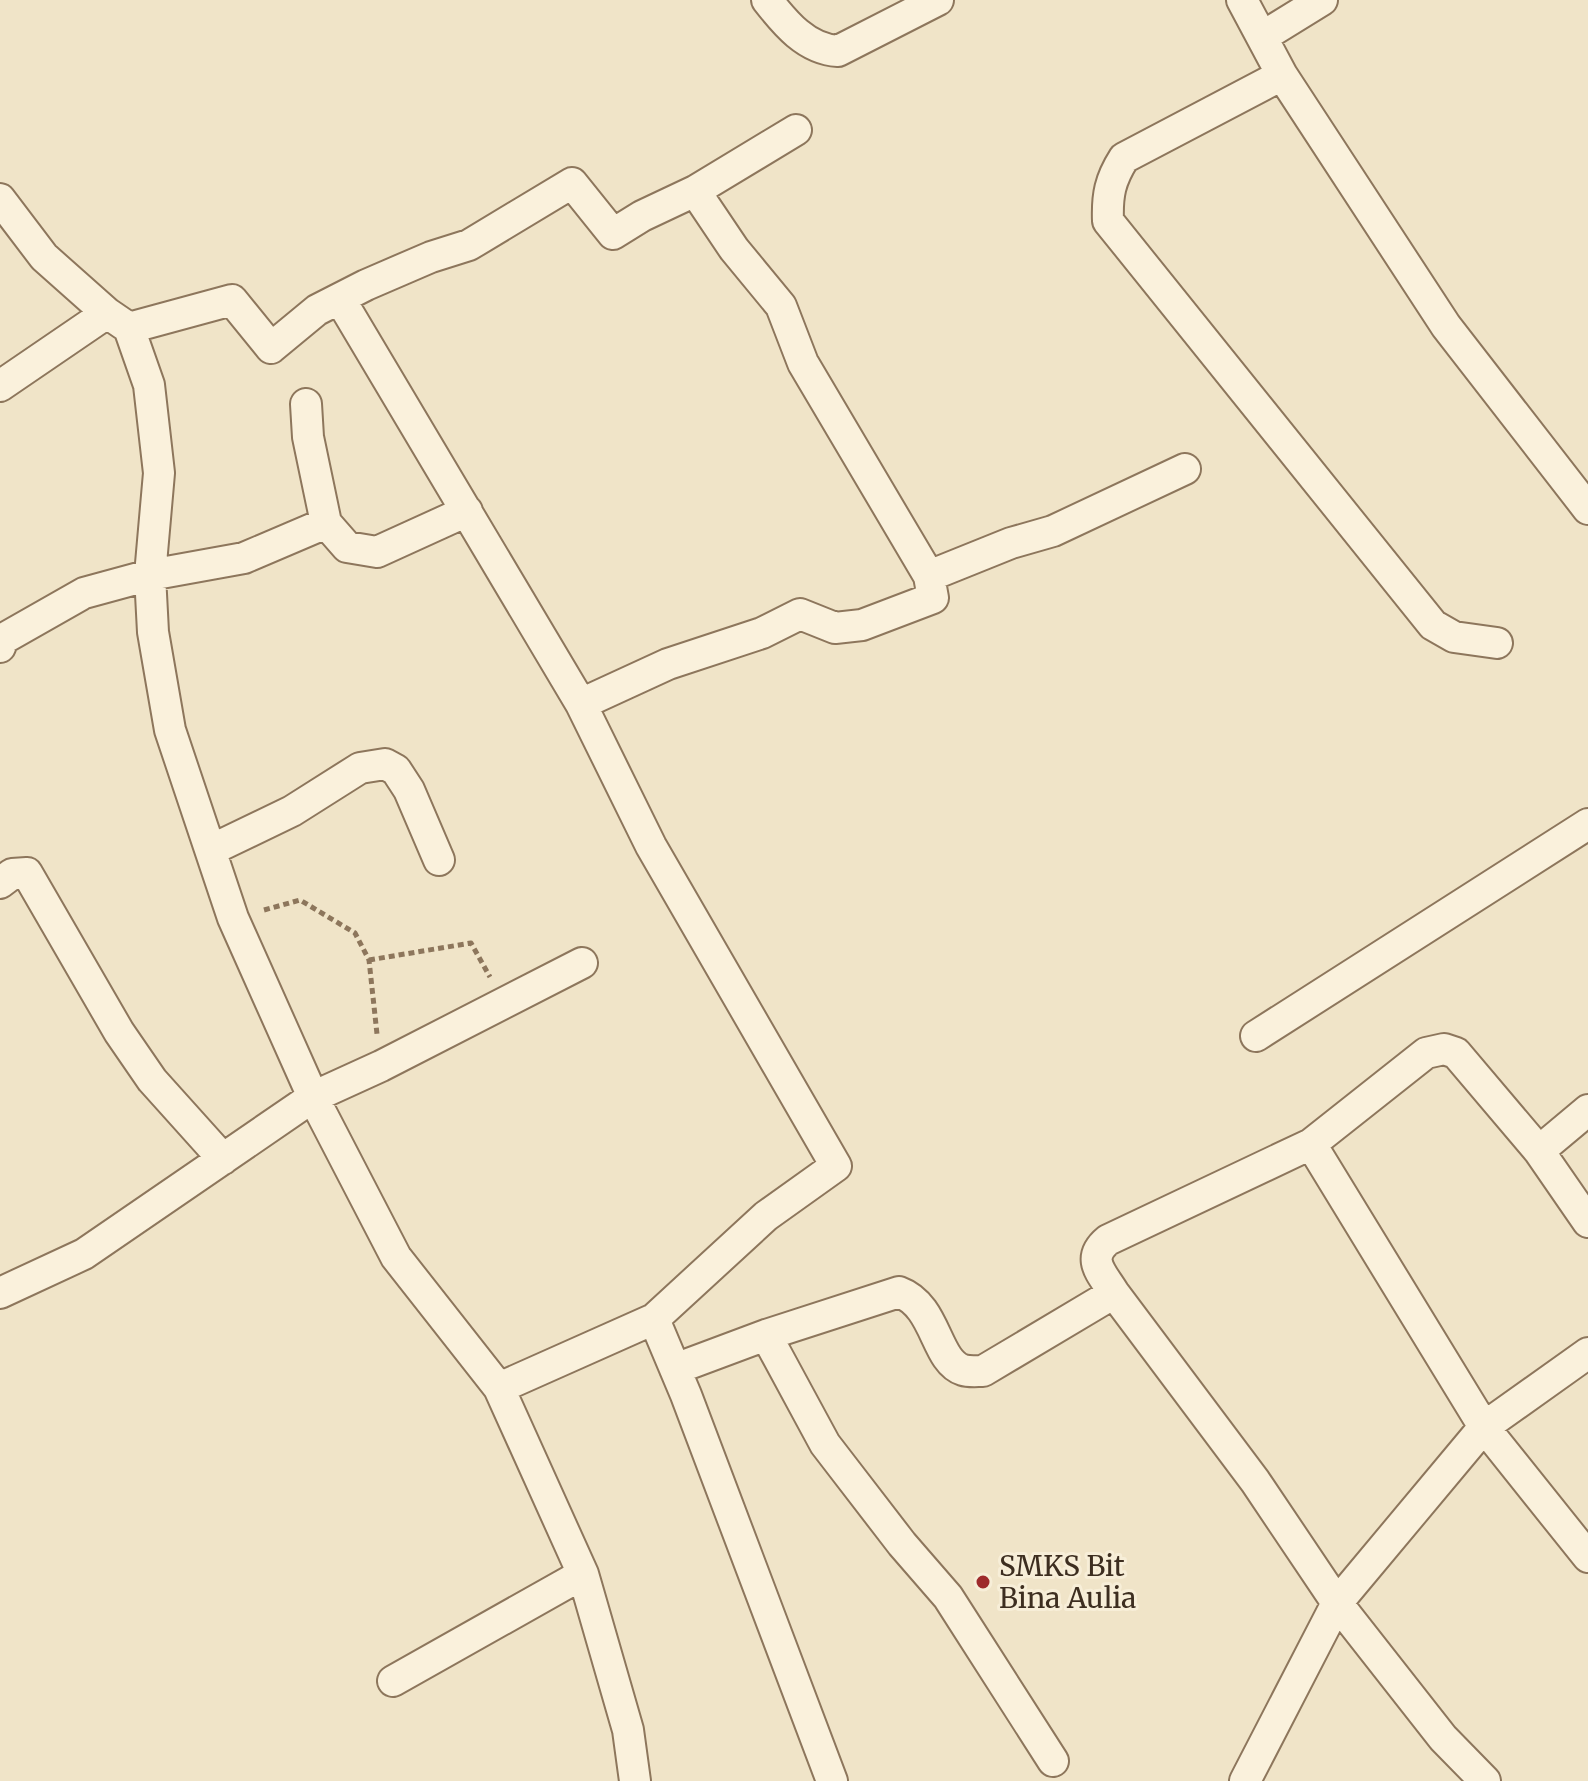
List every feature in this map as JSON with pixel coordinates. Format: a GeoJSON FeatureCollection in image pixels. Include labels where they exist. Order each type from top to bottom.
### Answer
{"type":"FeatureCollection","features":[{"type":"Feature","properties":{"kind":"street"},"geometry":{"type":"LineString","coordinates":[[767,0],[791,31],[827,50],[838,51],[938,0]]}},
{"type":"Feature","properties":{"kind":"street"},"geometry":{"type":"LineString","coordinates":[[1242,0],[1282,75],[1446,326],[1588,509]]}},
{"type":"Feature","properties":{"kind":"street"},"geometry":{"type":"LineString","coordinates":[[1262,37],[1322,0]]}},
{"type":"Feature","properties":{"kind":"street"},"geometry":{"type":"LineString","coordinates":[[1282,75],[1124,158],[1112,176],[1107,196],[1108,221],[1433,625],[1454,637],[1497,643]]}},
{"type":"Feature","properties":{"kind":"street"},"geometry":{"type":"LineString","coordinates":[[0,386],[118,321],[232,300],[271,348],[317,310],[431,257],[469,245],[572,183],[613,234],[642,216],[695,191],[796,130]]}},
{"type":"Feature","properties":{"kind":"street"},"geometry":{"type":"LineString","coordinates":[[581,704],[668,664],[762,633],[800,614],[835,628],[862,625],[933,598],[929,576],[803,363],[781,306],[734,249],[695,191]]}},
{"type":"Feature","properties":{"kind":"street"},"geometry":{"type":"LineString","coordinates":[[0,199],[44,257],[118,321],[149,385],[159,473],[150,575],[153,632],[170,730],[233,918],[313,1097],[396,1257],[499,1388],[583,1574],[628,1730],[635,1781]]}},
{"type":"Feature","properties":{"kind":"street"},"geometry":{"type":"LineString","coordinates":[[340,299],[581,704],[651,846],[836,1166],[766,1216],[654,1319],[499,1388]]}},
{"type":"Feature","properties":{"kind":"street"},"geometry":{"type":"LineString","coordinates":[[306,404],[308,437],[326,523],[347,547],[377,552],[467,511]]}},
{"type":"Feature","properties":{"kind":"street"},"geometry":{"type":"LineString","coordinates":[[929,576],[1011,543],[1053,531],[1185,469]]}},
{"type":"Feature","properties":{"kind":"street"},"geometry":{"type":"LineString","coordinates":[[0,647],[3,639],[84,593],[150,575],[244,558],[326,523]]}},
{"type":"Feature","properties":{"kind":"street"},"geometry":{"type":"LineString","coordinates":[[211,850],[292,811],[360,768],[385,764],[396,770],[409,790],[439,860]]}},
{"type":"Feature","properties":{"kind":"street"},"geometry":{"type":"LineString","coordinates":[[1256,1036],[1588,824]]}},
{"type":"Feature","properties":{"kind":"street"},"geometry":{"type":"LineString","coordinates":[[0,883],[12,874],[27,873],[119,1032],[152,1080],[223,1159]]}},
{"type":"Feature","properties":{"kind":"street"},"geometry":{"type":"LineString","coordinates":[[0,1293],[84,1254],[313,1097],[381,1066],[582,963]]}},
{"type":"Feature","properties":{"kind":"street"},"geometry":{"type":"LineString","coordinates":[[1485,1781],[1443,1738],[1337,1603],[1255,1481],[1095,1264],[1101,1246],[1108,1240],[1311,1144],[1426,1053],[1444,1049],[1456,1053],[1539,1151],[1588,1222]]}},
{"type":"Feature","properties":{"kind":"street"},"geometry":{"type":"LineString","coordinates":[[1539,1151],[1588,1110]]}},
{"type":"Feature","properties":{"kind":"street"},"geometry":{"type":"LineString","coordinates":[[1311,1144],[1484,1427],[1588,1557]]}},
{"type":"Feature","properties":{"kind":"street"},"geometry":{"type":"LineString","coordinates":[[675,1369],[766,1335],[899,1292],[912,1297],[921,1306],[952,1363],[964,1371],[983,1371],[1114,1293]]}},
{"type":"Feature","properties":{"kind":"street"},"geometry":{"type":"LineString","coordinates":[[654,1319],[832,1781]]}},
{"type":"Feature","properties":{"kind":"street"},"geometry":{"type":"LineString","coordinates":[[766,1335],[825,1444],[902,1544],[948,1597],[1053,1761]]}},
{"type":"Feature","properties":{"kind":"street"},"geometry":{"type":"LineString","coordinates":[[1245,1781],[1337,1603],[1484,1427],[1588,1353]]}},
{"type":"Feature","properties":{"kind":"street"},"geometry":{"type":"LineString","coordinates":[[393,1681],[583,1574]]}},
{"type":"Feature","properties":{"kind":"path"},"geometry":{"type":"LineString","coordinates":[[233,918],[300,900],[355,933],[369,960],[381,1066]]}},
{"type":"Feature","properties":{"kind":"path"},"geometry":{"type":"LineString","coordinates":[[369,960],[471,943],[504,1003]]}},
{"type":"Feature","properties":{"kind":"place","name":"SMKS Bit Bina Aulia"},"geometry":{"type":"Point","coordinates":[983,1582]}}]}
